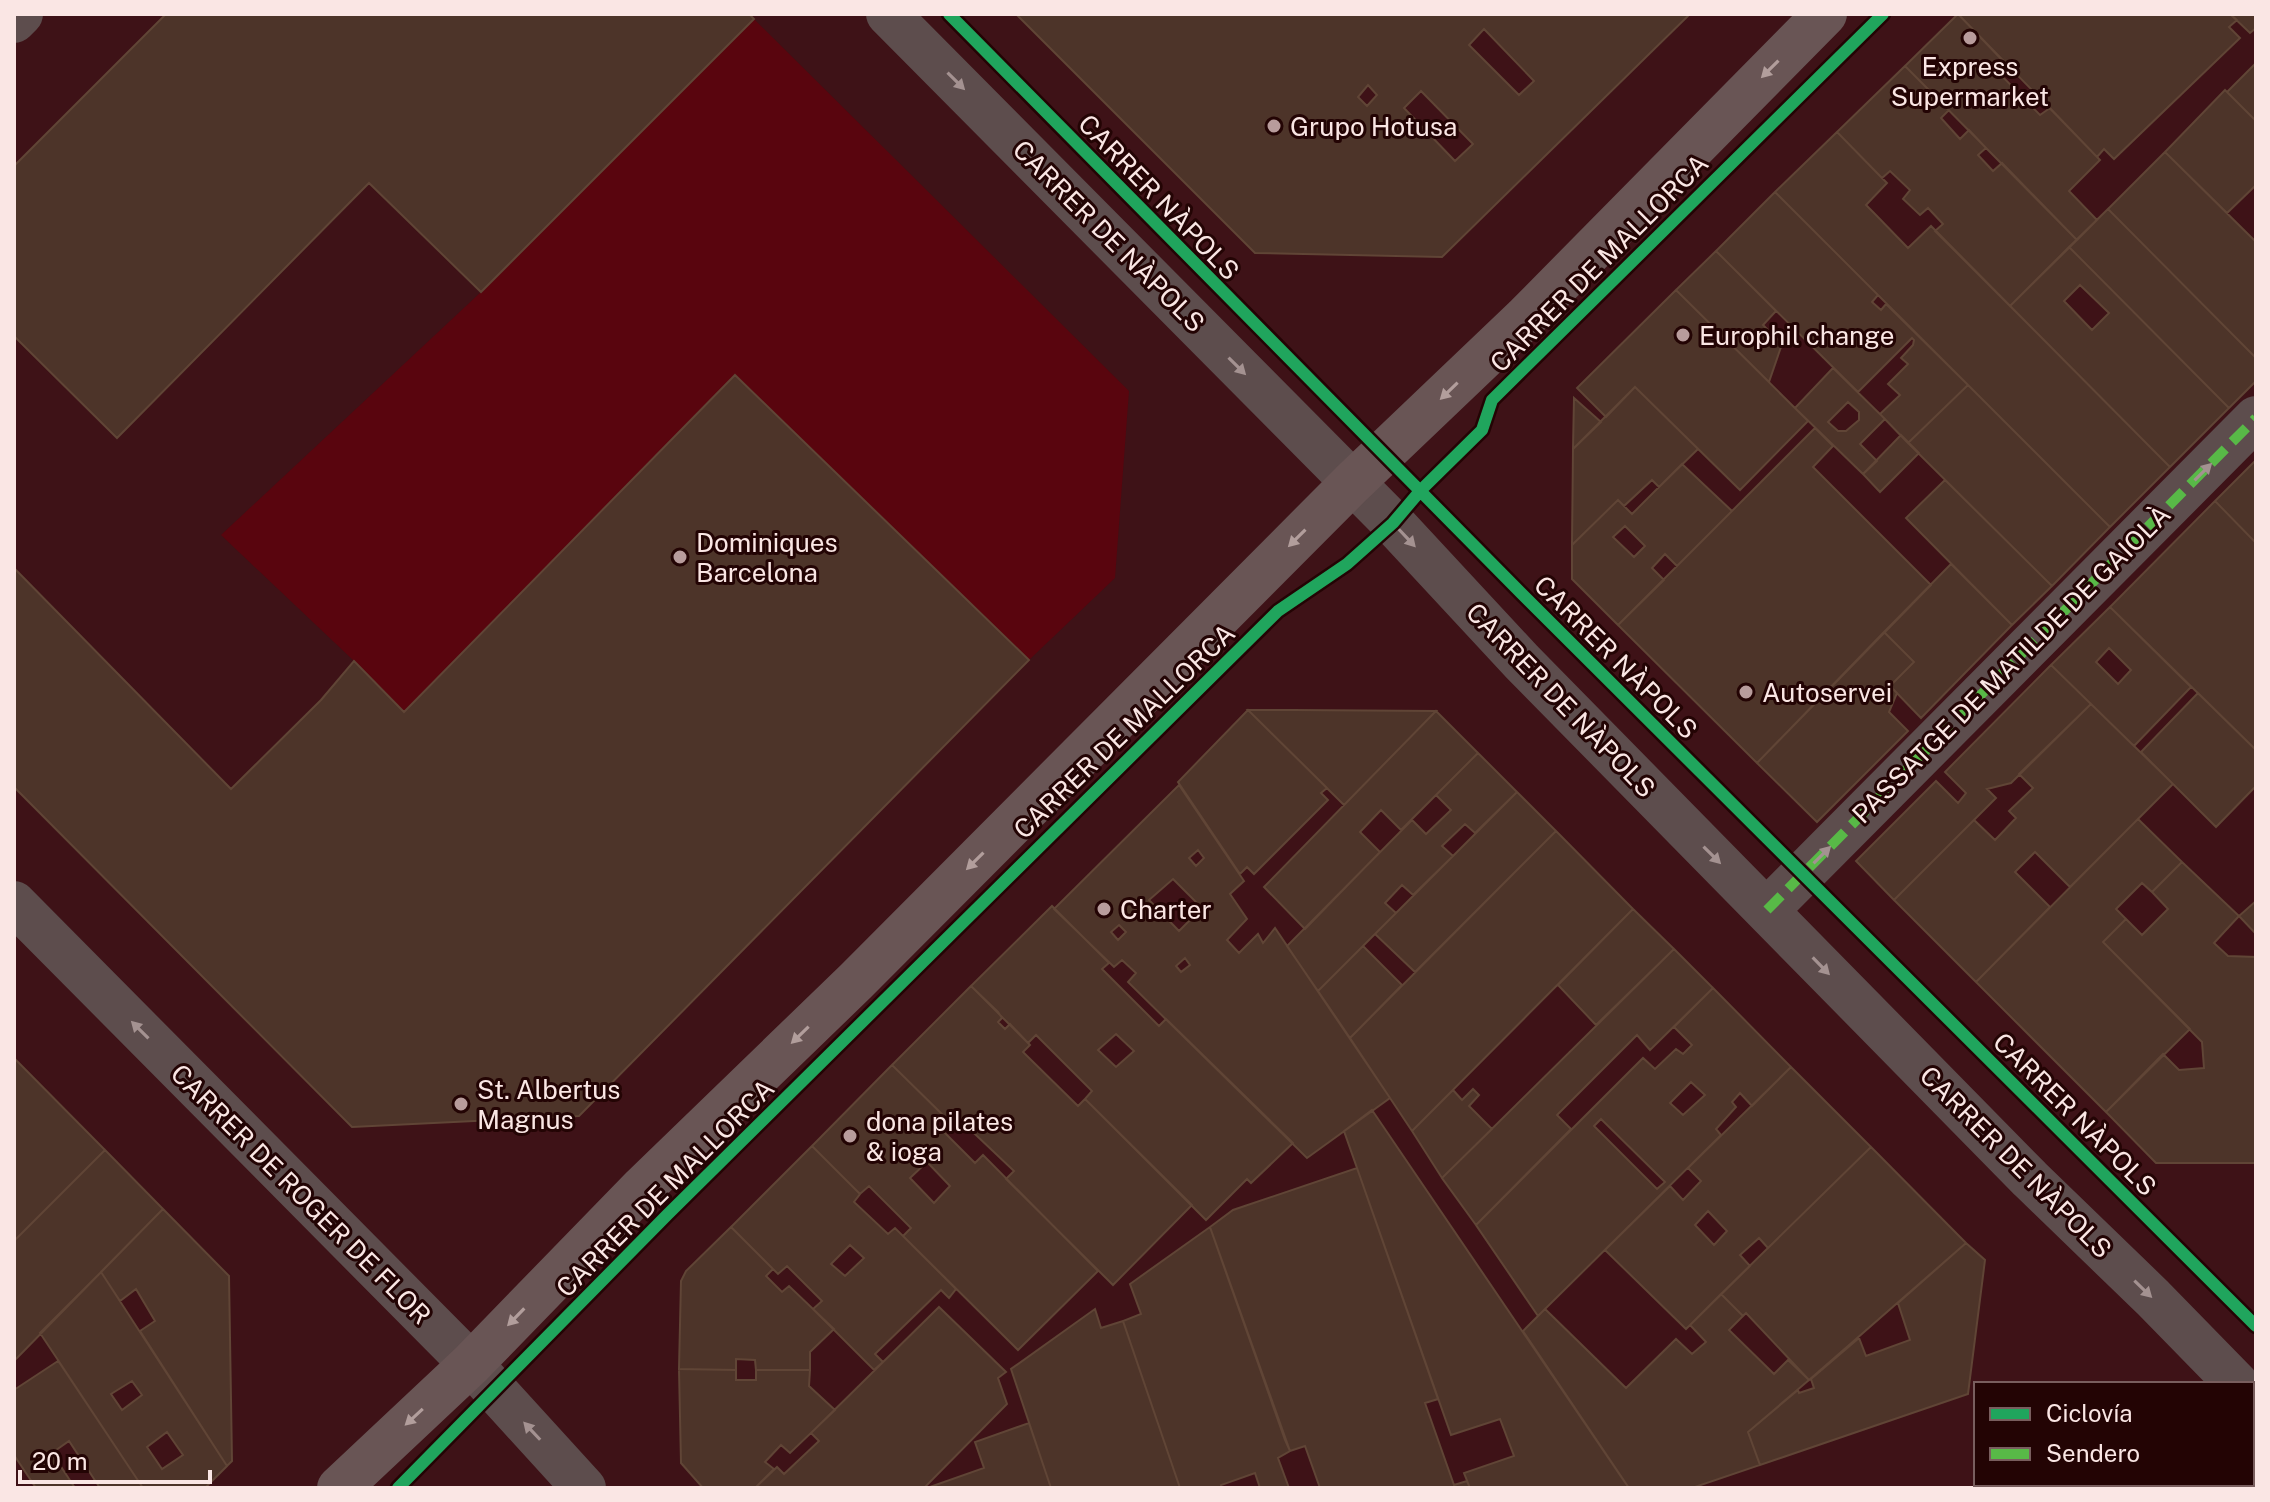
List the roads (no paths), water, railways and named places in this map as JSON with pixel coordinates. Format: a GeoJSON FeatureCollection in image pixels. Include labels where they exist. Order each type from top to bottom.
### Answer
{"type":"FeatureCollection","features":[{"type":"Feature","properties":{"kind":"main road","name":"CARRER DE MALLORCA"},"geometry":{"type":"LineString","coordinates":[[339,1488],[471,1364],[641,1189],[856,981],[1352,483],[1525,318],[1825,14]]}},
{"type":"Feature","properties":{"kind":"street"},"geometry":{"type":"LineString","coordinates":[[14,21],[21,14]]}},
{"type":"Feature","properties":{"kind":"street","name":"CARRER DE NÀPOLS"},"geometry":{"type":"LineString","coordinates":[[888,14],[1352,483],[1522,662],[2030,1179],[2235,1382]]}},
{"type":"Feature","properties":{"kind":"street","name":"PASSATGE DE MATILDE DE GAIOLÀ"},"geometry":{"type":"LineString","coordinates":[[1767,910],[2256,418]]}},
{"type":"Feature","properties":{"kind":"street","name":"CARRER DE ROGER DE FLOR"},"geometry":{"type":"LineString","coordinates":[[14,903],[471,1364],[584,1488]]}},
{"type":"Feature","properties":{"kind":"place","name":"Express Supermarket"},"geometry":{"type":"Point","coordinates":[1970,38]}},
{"type":"Feature","properties":{"kind":"place","name":"Grupo Hotusa"},"geometry":{"type":"Point","coordinates":[1274,126]}},
{"type":"Feature","properties":{"kind":"place","name":"Europhil change"},"geometry":{"type":"Point","coordinates":[1683,335]}},
{"type":"Feature","properties":{"kind":"place","name":"Dominiques Barcelona"},"geometry":{"type":"Point","coordinates":[680,557]}},
{"type":"Feature","properties":{"kind":"place","name":"Autoservei"},"geometry":{"type":"Point","coordinates":[1746,692]}},
{"type":"Feature","properties":{"kind":"place","name":"Charter"},"geometry":{"type":"Point","coordinates":[1104,909]}},
{"type":"Feature","properties":{"kind":"place","name":"St. Albertus Magnus"},"geometry":{"type":"Point","coordinates":[461,1104]}},
{"type":"Feature","properties":{"kind":"place","name":"dona pilates & ioga"},"geometry":{"type":"Point","coordinates":[850,1136]}}]}
